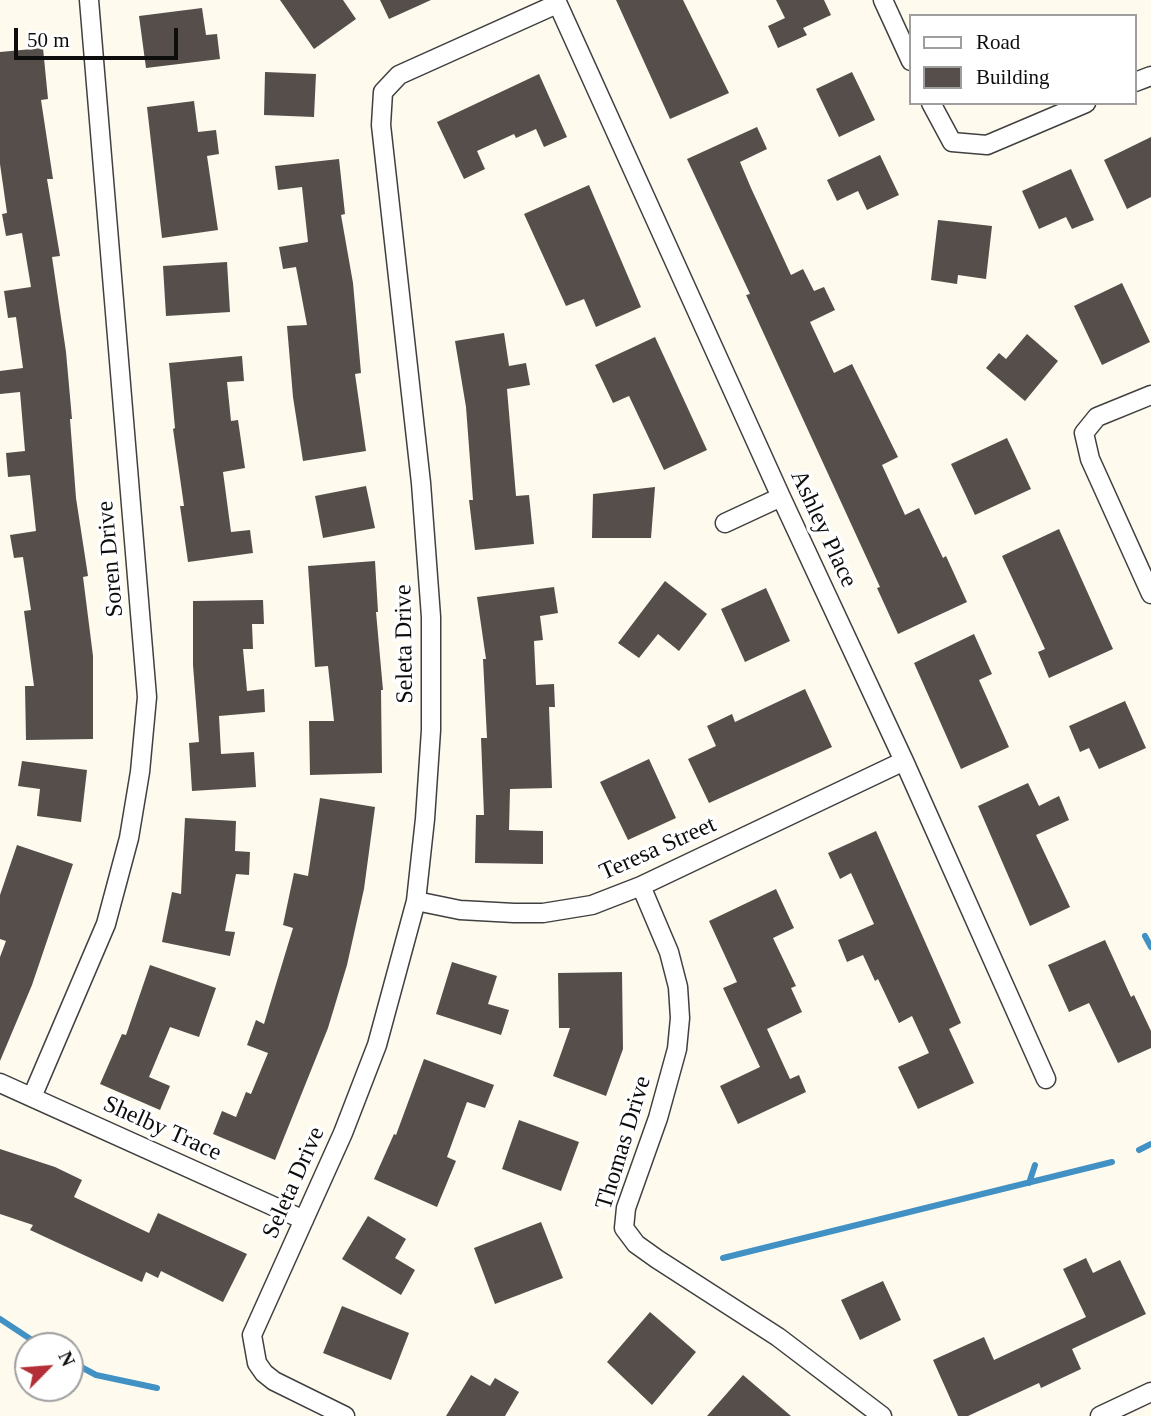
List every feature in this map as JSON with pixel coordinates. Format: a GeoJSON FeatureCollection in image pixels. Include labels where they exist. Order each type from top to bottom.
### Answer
{"type":"FeatureCollection","features":[{"type":"Feature","properties":{"kind":"street","name":"Soren Drive"},"geometry":{"type":"LineString","coordinates":[[32,1097],[106,924],[130,838],[147,697],[89,0]]}},
{"type":"Feature","properties":{"kind":"street"},"geometry":{"type":"LineString","coordinates":[[883,0],[909,57]]}},
{"type":"Feature","properties":{"kind":"street","name":"Ashley Place"},"geometry":{"type":"LineString","coordinates":[[556,2],[904,761],[1046,1079]]}},
{"type":"Feature","properties":{"kind":"street","name":"Seleta Drive"},"geometry":{"type":"LineString","coordinates":[[345,1416],[274,1381],[257,1363],[253,1335],[343,1133],[377,1045],[416,901],[425,819],[430,730],[431,617],[421,483],[381,125],[383,92],[400,75],[556,2]]}},
{"type":"Feature","properties":{"kind":"street"},"geometry":{"type":"LineString","coordinates":[[932,105],[952,142],[987,145],[1081,105]]}},
{"type":"Feature","properties":{"kind":"street"},"geometry":{"type":"LineString","coordinates":[[1151,395],[1097,417],[1084,433],[1090,459],[1151,594]]}},
{"type":"Feature","properties":{"kind":"street"},"geometry":{"type":"LineString","coordinates":[[725,523],[781,497]]}},
{"type":"Feature","properties":{"kind":"street","name":"Teresa Street"},"geometry":{"type":"LineString","coordinates":[[416,901],[460,910],[543,913],[592,905],[641,886],[904,761]]}},
{"type":"Feature","properties":{"kind":"street","name":"Thomas Drive"},"geometry":{"type":"LineString","coordinates":[[641,886],[669,952],[678,987],[680,1018],[677,1049],[658,1118],[626,1208],[624,1228],[636,1244],[778,1336],[882,1416]]}},
{"type":"Feature","properties":{"kind":"street","name":"Shelby Trace"},"geometry":{"type":"LineString","coordinates":[[0,1083],[304,1220]]}},
{"type":"Feature","properties":{"kind":"street"},"geometry":{"type":"LineString","coordinates":[[1100,1416],[1151,1392]]}},
{"type":"Feature","properties":{"kind":"building"},"geometry":{"type":"Polygon","coordinates":[[[280,0],[343,0],[356,19],[314,49],[280,0]]]}},
{"type":"Feature","properties":{"kind":"building"},"geometry":{"type":"Polygon","coordinates":[[[380,0],[431,0],[389,19],[380,0]]]}},
{"type":"Feature","properties":{"kind":"building"},"geometry":{"type":"Polygon","coordinates":[[[616,0],[683,0],[729,93],[670,119],[616,0]]]}},
{"type":"Feature","properties":{"kind":"building"},"geometry":{"type":"Polygon","coordinates":[[[776,0],[824,0],[831,15],[803,28],[807,35],[778,48],[768,26],[785,18],[776,0]]]}},
{"type":"Feature","properties":{"kind":"building"},"geometry":{"type":"Polygon","coordinates":[[[202,8],[206,35],[217,34],[220,59],[146,68],[139,16],[202,8]]]}},
{"type":"Feature","properties":{"kind":"building"},"geometry":{"type":"Polygon","coordinates":[[[43,48],[48,99],[41,100],[53,179],[47,179],[60,256],[52,257],[66,352],[76,498],[88,576],[83,577],[93,656],[93,739],[26,740],[25,686],[34,686],[24,611],[31,610],[23,557],[14,558],[10,535],[36,531],[30,475],[8,477],[6,453],[25,451],[20,392],[0,394],[0,371],[23,368],[16,317],[8,318],[4,291],[31,287],[22,233],[6,236],[2,214],[7,213],[0,164],[0,52],[43,48]]]}},
{"type":"Feature","properties":{"kind":"building"},"geometry":{"type":"Polygon","coordinates":[[[265,72],[316,74],[314,117],[264,115],[265,72]]]}},
{"type":"Feature","properties":{"kind":"building"},"geometry":{"type":"Polygon","coordinates":[[[852,72],[875,120],[839,137],[816,89],[852,72]]]}},
{"type":"Feature","properties":{"kind":"building"},"geometry":{"type":"Polygon","coordinates":[[[539,74],[567,137],[544,147],[536,129],[516,138],[514,134],[477,151],[485,169],[464,179],[437,122],[539,74]]]}},
{"type":"Feature","properties":{"kind":"building"},"geometry":{"type":"Polygon","coordinates":[[[194,101],[198,132],[216,130],[219,154],[207,156],[218,230],[162,238],[147,107],[194,101]]]}},
{"type":"Feature","properties":{"kind":"building"},"geometry":{"type":"Polygon","coordinates":[[[757,127],[767,149],[740,162],[751,188],[791,275],[803,269],[814,291],[824,287],[835,310],[810,322],[834,373],[852,364],[898,457],[882,465],[905,515],[919,508],[943,558],[946,556],[967,602],[898,634],[877,588],[880,587],[746,295],[750,294],[687,159],[757,127]]]}},
{"type":"Feature","properties":{"kind":"building"},"geometry":{"type":"Polygon","coordinates":[[[1151,137],[1151,197],[1127,209],[1104,160],[1151,137]]]}},
{"type":"Feature","properties":{"kind":"building"},"geometry":{"type":"Polygon","coordinates":[[[880,155],[899,195],[867,210],[858,191],[837,201],[827,180],[880,155]]]}},
{"type":"Feature","properties":{"kind":"building"},"geometry":{"type":"Polygon","coordinates":[[[339,159],[345,214],[341,215],[353,283],[361,373],[355,374],[366,451],[303,461],[293,397],[287,326],[307,325],[296,267],[283,269],[279,247],[308,242],[302,187],[278,190],[275,166],[339,159]]]}},
{"type":"Feature","properties":{"kind":"building"},"geometry":{"type":"Polygon","coordinates":[[[1071,169],[1094,220],[1072,229],[1066,217],[1039,229],[1022,191],[1071,169]]]}},
{"type":"Feature","properties":{"kind":"building"},"geometry":{"type":"Polygon","coordinates":[[[589,185],[641,307],[596,327],[584,299],[566,306],[524,214],[589,185]]]}},
{"type":"Feature","properties":{"kind":"building"},"geometry":{"type":"Polygon","coordinates":[[[938,220],[992,226],[986,279],[958,275],[957,284],[931,280],[938,220]]]}},
{"type":"Feature","properties":{"kind":"building"},"geometry":{"type":"Polygon","coordinates":[[[227,262],[230,312],[166,316],[163,266],[227,262]]]}},
{"type":"Feature","properties":{"kind":"building"},"geometry":{"type":"Polygon","coordinates":[[[1122,283],[1150,342],[1102,365],[1074,306],[1122,283]]]}},
{"type":"Feature","properties":{"kind":"building"},"geometry":{"type":"Polygon","coordinates":[[[504,333],[509,366],[526,363],[530,385],[507,389],[516,496],[529,495],[534,544],[475,550],[469,500],[473,500],[466,407],[455,341],[504,333]]]}},
{"type":"Feature","properties":{"kind":"building"},"geometry":{"type":"Polygon","coordinates":[[[1027,334],[1058,361],[1025,401],[986,368],[999,353],[1006,359],[1027,334]]]}},
{"type":"Feature","properties":{"kind":"building"},"geometry":{"type":"Polygon","coordinates":[[[655,337],[707,450],[664,470],[629,396],[613,403],[595,365],[655,337]]]}},
{"type":"Feature","properties":{"kind":"building"},"geometry":{"type":"Polygon","coordinates":[[[242,356],[244,381],[227,382],[231,421],[238,420],[245,468],[223,472],[231,532],[250,530],[253,553],[188,562],[180,506],[184,506],[173,429],[169,363],[242,356]]]}},
{"type":"Feature","properties":{"kind":"building"},"geometry":{"type":"Polygon","coordinates":[[[1007,438],[1031,489],[975,515],[951,464],[1007,438]]]}},
{"type":"Feature","properties":{"kind":"building"},"geometry":{"type":"Polygon","coordinates":[[[366,486],[375,528],[323,538],[315,496],[366,486]]]}},
{"type":"Feature","properties":{"kind":"building"},"geometry":{"type":"Polygon","coordinates":[[[655,487],[651,538],[592,538],[593,494],[655,487]]]}},
{"type":"Feature","properties":{"kind":"building"},"geometry":{"type":"Polygon","coordinates":[[[1059,529],[1113,649],[1049,678],[1038,652],[1045,649],[1002,556],[1059,529]]]}},
{"type":"Feature","properties":{"kind":"building"},"geometry":{"type":"Polygon","coordinates":[[[375,561],[376,612],[383,690],[382,773],[310,775],[309,721],[334,721],[328,666],[315,667],[308,566],[375,561]]]}},
{"type":"Feature","properties":{"kind":"building"},"geometry":{"type":"Polygon","coordinates":[[[665,581],[707,614],[679,651],[658,634],[639,658],[618,643],[665,581]]]}},
{"type":"Feature","properties":{"kind":"building"},"geometry":{"type":"Polygon","coordinates":[[[554,587],[558,613],[540,616],[543,640],[534,641],[536,685],[554,684],[555,707],[549,707],[552,788],[510,789],[509,830],[543,831],[543,864],[475,863],[476,815],[484,815],[481,738],[487,738],[483,659],[486,659],[477,597],[554,587]]]}},
{"type":"Feature","properties":{"kind":"building"},"geometry":{"type":"Polygon","coordinates":[[[766,588],[790,641],[745,662],[721,609],[766,588]]]}},
{"type":"Feature","properties":{"kind":"building"},"geometry":{"type":"Polygon","coordinates":[[[263,600],[264,624],[252,624],[253,649],[243,649],[247,691],[264,689],[265,712],[219,716],[221,754],[254,752],[256,787],[192,791],[189,743],[199,742],[193,665],[193,601],[263,600]]]}},
{"type":"Feature","properties":{"kind":"building"},"geometry":{"type":"Polygon","coordinates":[[[974,634],[992,674],[979,680],[1009,747],[961,769],[914,663],[974,634]]]}},
{"type":"Feature","properties":{"kind":"building"},"geometry":{"type":"Polygon","coordinates":[[[805,689],[832,747],[709,803],[688,759],[716,746],[707,726],[732,714],[735,722],[805,689]]]}},
{"type":"Feature","properties":{"kind":"building"},"geometry":{"type":"Polygon","coordinates":[[[1125,701],[1146,748],[1099,769],[1089,748],[1080,752],[1069,726],[1125,701]]]}},
{"type":"Feature","properties":{"kind":"building"},"geometry":{"type":"Polygon","coordinates":[[[649,759],[676,818],[628,840],[600,782],[649,759]]]}},
{"type":"Feature","properties":{"kind":"building"},"geometry":{"type":"Polygon","coordinates":[[[22,761],[87,770],[81,822],[37,816],[40,789],[18,786],[22,761]]]}},
{"type":"Feature","properties":{"kind":"building"},"geometry":{"type":"Polygon","coordinates":[[[1028,783],[1039,806],[1059,796],[1069,820],[1036,835],[1070,907],[1030,926],[978,806],[1028,783]]]}},
{"type":"Feature","properties":{"kind":"building"},"geometry":{"type":"Polygon","coordinates":[[[320,798],[375,807],[364,889],[347,965],[328,1028],[275,1160],[213,1134],[222,1111],[236,1117],[246,1092],[251,1094],[268,1053],[247,1045],[256,1020],[264,1024],[293,928],[283,925],[294,873],[308,876],[320,798]]]}},
{"type":"Feature","properties":{"kind":"building"},"geometry":{"type":"Polygon","coordinates":[[[185,818],[236,821],[235,851],[250,852],[249,875],[236,874],[225,931],[235,932],[230,956],[162,942],[172,892],[181,894],[185,818]]]}},
{"type":"Feature","properties":{"kind":"building"},"geometry":{"type":"Polygon","coordinates":[[[876,831],[961,1023],[949,1029],[974,1083],[918,1109],[898,1067],[929,1053],[912,1016],[899,1023],[863,955],[847,962],[838,940],[874,924],[851,873],[840,879],[828,853],[876,831]]]}},
{"type":"Feature","properties":{"kind":"building"},"geometry":{"type":"Polygon","coordinates":[[[17,845],[73,864],[32,985],[0,1061],[0,957],[6,941],[0,939],[0,895],[17,845]]]}},
{"type":"Feature","properties":{"kind":"building"},"geometry":{"type":"Polygon","coordinates":[[[776,889],[794,928],[773,938],[796,986],[791,988],[802,1012],[767,1029],[790,1079],[799,1075],[806,1092],[738,1124],[720,1086],[760,1067],[723,988],[737,982],[709,921],[776,889]]]}},
{"type":"Feature","properties":{"kind":"building"},"geometry":{"type":"Polygon","coordinates":[[[1105,940],[1131,997],[1134,995],[1151,1031],[1151,1048],[1118,1063],[1089,1003],[1069,1012],[1048,965],[1105,940]]]}},
{"type":"Feature","properties":{"kind":"building"},"geometry":{"type":"Polygon","coordinates":[[[452,962],[497,976],[488,1004],[509,1010],[501,1035],[436,1014],[452,962]]]}},
{"type":"Feature","properties":{"kind":"building"},"geometry":{"type":"Polygon","coordinates":[[[150,965],[216,988],[199,1037],[170,1027],[149,1077],[170,1086],[160,1110],[100,1084],[122,1034],[126,1035],[150,965]]]}},
{"type":"Feature","properties":{"kind":"building"},"geometry":{"type":"Polygon","coordinates":[[[622,972],[623,1049],[606,1096],[553,1076],[570,1028],[559,1028],[558,973],[622,972]]]}},
{"type":"Feature","properties":{"kind":"building"},"geometry":{"type":"Polygon","coordinates":[[[424,1059],[494,1085],[485,1108],[467,1102],[447,1157],[456,1161],[437,1207],[374,1179],[394,1134],[396,1135],[424,1059]]]}},
{"type":"Feature","properties":{"kind":"building"},"geometry":{"type":"Polygon","coordinates":[[[519,1120],[579,1142],[561,1191],[502,1169],[519,1120]]]}},
{"type":"Feature","properties":{"kind":"building"},"geometry":{"type":"Polygon","coordinates":[[[0,1149],[55,1167],[82,1180],[74,1197],[149,1233],[158,1213],[247,1254],[223,1302],[161,1271],[158,1278],[146,1272],[142,1282],[30,1230],[33,1225],[0,1214],[0,1149]]]}},
{"type":"Feature","properties":{"kind":"building"},"geometry":{"type":"Polygon","coordinates":[[[368,1216],[406,1239],[395,1258],[415,1270],[401,1295],[342,1259],[368,1216]]]}},
{"type":"Feature","properties":{"kind":"building"},"geometry":{"type":"Polygon","coordinates":[[[541,1222],[563,1278],[495,1304],[474,1248],[541,1222]]]}},
{"type":"Feature","properties":{"kind":"building"},"geometry":{"type":"Polygon","coordinates":[[[1086,1258],[1093,1273],[1120,1260],[1146,1314],[1072,1349],[1081,1369],[1041,1388],[1039,1383],[968,1416],[958,1416],[933,1360],[984,1337],[994,1360],[1086,1317],[1063,1269],[1086,1258]]]}},
{"type":"Feature","properties":{"kind":"building"},"geometry":{"type":"Polygon","coordinates":[[[883,1281],[901,1320],[860,1340],[841,1300],[883,1281]]]}},
{"type":"Feature","properties":{"kind":"building"},"geometry":{"type":"Polygon","coordinates":[[[342,1306],[409,1333],[391,1380],[323,1353],[342,1306]]]}},
{"type":"Feature","properties":{"kind":"building"},"geometry":{"type":"Polygon","coordinates":[[[650,1312],[696,1352],[652,1405],[607,1362],[650,1312]]]}},
{"type":"Feature","properties":{"kind":"building"},"geometry":{"type":"Polygon","coordinates":[[[471,1375],[490,1386],[495,1378],[519,1392],[505,1416],[446,1416],[471,1375]]]}},
{"type":"Feature","properties":{"kind":"building"},"geometry":{"type":"Polygon","coordinates":[[[743,1375],[791,1416],[707,1416],[743,1375]]]}},
{"type":"Feature","properties":{"kind":"waterway"},"geometry":{"type":"LineString","coordinates":[[1145,936],[1151,947]]}},
{"type":"Feature","properties":{"kind":"waterway"},"geometry":{"type":"LineString","coordinates":[[1139,1150],[1151,1144]]}},
{"type":"Feature","properties":{"kind":"waterway"},"geometry":{"type":"LineString","coordinates":[[723,1258],[1112,1162]]}},
{"type":"Feature","properties":{"kind":"waterway"},"geometry":{"type":"LineString","coordinates":[[1029,1183],[1035,1165]]}},
{"type":"Feature","properties":{"kind":"waterway"},"geometry":{"type":"LineString","coordinates":[[0,1319],[20,1332]]}},
{"type":"Feature","properties":{"kind":"waterway"},"geometry":{"type":"LineString","coordinates":[[84,1369],[96,1375],[157,1388]]}}]}
